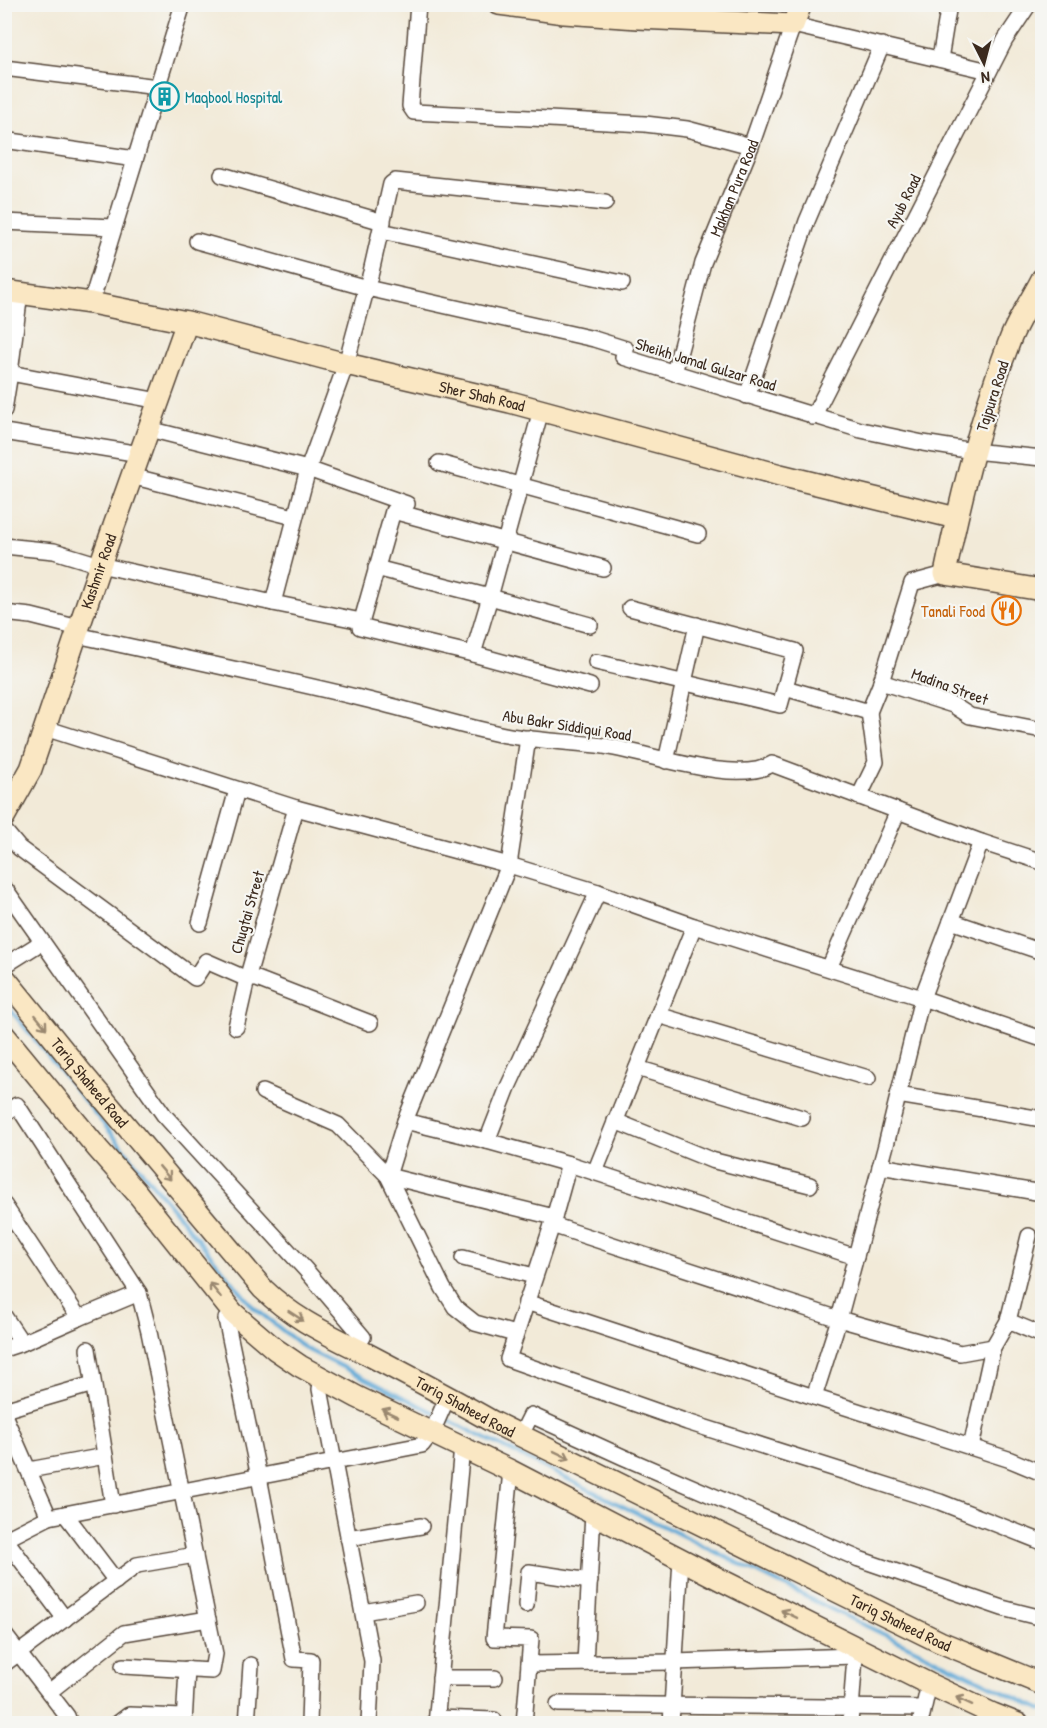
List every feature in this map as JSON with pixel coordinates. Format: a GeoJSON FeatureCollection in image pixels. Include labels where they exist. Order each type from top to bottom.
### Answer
{"type":"FeatureCollection","features":[{"type":"Feature","properties":{"kind":"main road"},"geometry":{"type":"LineString","coordinates":[[499,4],[585,15],[796,10]]}},
{"type":"Feature","properties":{"kind":"main road","name":"Tajpura Road"},"geometry":{"type":"LineString","coordinates":[[945,574],[973,451],[1011,338],[1042,279]]}},
{"type":"Feature","properties":{"kind":"main road","name":"Sher Shah Road"},"geometry":{"type":"LineString","coordinates":[[12,292],[91,303],[187,322],[346,364],[541,410],[780,475],[957,518]]}},
{"type":"Feature","properties":{"kind":"main road","name":"Kashmir Road"},"geometry":{"type":"LineString","coordinates":[[4,817],[30,768],[45,728],[131,476],[187,322]]}},
{"type":"Feature","properties":{"kind":"main road"},"geometry":{"type":"LineString","coordinates":[[945,574],[1042,590]]}},
{"type":"Feature","properties":{"kind":"main road","name":"Tariq Shaheed Road"},"geometry":{"type":"LineString","coordinates":[[4,976],[81,1072],[263,1289],[279,1305],[296,1317],[355,1348],[445,1401],[521,1435],[940,1642],[1042,1684]]}},
{"type":"Feature","properties":{"kind":"main road"},"geometry":{"type":"LineString","coordinates":[[5,1037],[137,1193],[233,1313],[275,1349],[300,1366],[357,1397],[433,1429],[462,1447],[593,1513],[856,1652],[1018,1724]]}},
{"type":"Feature","properties":{"kind":"street"},"geometry":{"type":"LineString","coordinates":[[91,303],[183,4]]}},
{"type":"Feature","properties":{"kind":"street"},"geometry":{"type":"LineString","coordinates":[[418,4],[410,106],[414,112],[645,124],[687,129],[751,146]]}},
{"type":"Feature","properties":{"kind":"street"},"geometry":{"type":"LineString","coordinates":[[940,59],[949,4]]}},
{"type":"Feature","properties":{"kind":"street","name":"Ayub Road"},"geometry":{"type":"LineString","coordinates":[[813,417],[1005,40],[1029,4]]}},
{"type":"Feature","properties":{"kind":"street"},"geometry":{"type":"LineString","coordinates":[[796,10],[882,45],[989,71]]}},
{"type":"Feature","properties":{"kind":"street","name":"Makhan Pura Road"},"geometry":{"type":"LineString","coordinates":[[674,373],[703,263],[751,146],[796,10]]}},
{"type":"Feature","properties":{"kind":"street"},"geometry":{"type":"LineString","coordinates":[[747,396],[807,221],[882,45]]}},
{"type":"Feature","properties":{"kind":"street"},"geometry":{"type":"LineString","coordinates":[[4,68],[158,87]]}},
{"type":"Feature","properties":{"kind":"street"},"geometry":{"type":"LineString","coordinates":[[4,140],[135,159]]}},
{"type":"Feature","properties":{"kind":"street"},"geometry":{"type":"LineString","coordinates":[[222,175],[382,227],[622,283]]}},
{"type":"Feature","properties":{"kind":"street"},"geometry":{"type":"LineString","coordinates":[[273,603],[308,469],[346,364],[367,288],[391,184],[395,181],[605,203]]}},
{"type":"Feature","properties":{"kind":"street"},"geometry":{"type":"LineString","coordinates":[[4,222],[114,227]]}},
{"type":"Feature","properties":{"kind":"street","name":"Sheikh Jamal Gulzar Road"},"geometry":{"type":"LineString","coordinates":[[197,241],[367,288],[594,339],[626,349],[623,357],[861,430],[973,451],[1042,458]]}},
{"type":"Feature","properties":{"kind":"street"},"geometry":{"type":"LineString","coordinates":[[4,410],[10,372],[12,292]]}},
{"type":"Feature","properties":{"kind":"street"},"geometry":{"type":"LineString","coordinates":[[10,372],[159,401]]}},
{"type":"Feature","properties":{"kind":"street"},"geometry":{"type":"LineString","coordinates":[[473,654],[541,410]]}},
{"type":"Feature","properties":{"kind":"street"},"geometry":{"type":"LineString","coordinates":[[148,429],[308,469],[407,504]]}},
{"type":"Feature","properties":{"kind":"street"},"geometry":{"type":"LineString","coordinates":[[4,432],[140,454]]}},
{"type":"Feature","properties":{"kind":"street"},"geometry":{"type":"LineString","coordinates":[[439,463],[698,534]]}},
{"type":"Feature","properties":{"kind":"street"},"geometry":{"type":"LineString","coordinates":[[131,476],[294,517]]}},
{"type":"Feature","properties":{"kind":"street"},"geometry":{"type":"LineString","coordinates":[[590,686],[473,654],[360,627],[393,512],[603,568]]}},
{"type":"Feature","properties":{"kind":"street"},"geometry":{"type":"LineString","coordinates":[[4,546],[54,551],[100,565],[361,621]]}},
{"type":"Feature","properties":{"kind":"street"},"geometry":{"type":"LineString","coordinates":[[376,568],[590,625]]}},
{"type":"Feature","properties":{"kind":"street"},"geometry":{"type":"LineString","coordinates":[[859,797],[876,762],[869,712],[881,682],[912,583],[945,574]]}},
{"type":"Feature","properties":{"kind":"street"},"geometry":{"type":"LineString","coordinates":[[596,662],[780,705],[795,651],[630,608]]}},
{"type":"Feature","properties":{"kind":"street","name":"Abu Bakr Siddiqui Road"},"geometry":{"type":"LineString","coordinates":[[4,613],[31,616],[78,631],[505,735],[605,746],[666,761],[725,771],[763,770],[772,764],[898,812],[1042,862]]}},
{"type":"Feature","properties":{"kind":"street"},"geometry":{"type":"LineString","coordinates":[[666,761],[697,625]]}},
{"type":"Feature","properties":{"kind":"street","name":"Madina Street"},"geometry":{"type":"LineString","coordinates":[[881,682],[953,705],[970,716],[1042,730]]}},
{"type":"Feature","properties":{"kind":"street"},"geometry":{"type":"LineString","coordinates":[[785,688],[869,712]]}},
{"type":"Feature","properties":{"kind":"street"},"geometry":{"type":"LineString","coordinates":[[45,728],[237,790],[598,892],[694,926],[922,998],[1042,1040]]}},
{"type":"Feature","properties":{"kind":"street"},"geometry":{"type":"LineString","coordinates":[[388,1176],[405,1121],[509,865],[528,738]]}},
{"type":"Feature","properties":{"kind":"street"},"geometry":{"type":"LineString","coordinates":[[200,923],[237,790]]}},
{"type":"Feature","properties":{"kind":"street","name":"Chugtai Street"},"geometry":{"type":"LineString","coordinates":[[236,1027],[246,978],[296,807]]}},
{"type":"Feature","properties":{"kind":"street"},"geometry":{"type":"LineString","coordinates":[[829,968],[898,812]]}},
{"type":"Feature","properties":{"kind":"street"},"geometry":{"type":"LineString","coordinates":[[4,830],[20,848],[195,978],[206,961],[370,1023]]}},
{"type":"Feature","properties":{"kind":"street"},"geometry":{"type":"LineString","coordinates":[[814,1397],[856,1257],[922,998],[981,842]]}},
{"type":"Feature","properties":{"kind":"street"},"geometry":{"type":"LineString","coordinates":[[5,890],[164,1115],[363,1336],[355,1348]]}},
{"type":"Feature","properties":{"kind":"street"},"geometry":{"type":"LineString","coordinates":[[487,1141],[508,1087],[598,892]]}},
{"type":"Feature","properties":{"kind":"street"},"geometry":{"type":"LineString","coordinates":[[951,921],[1042,952]]}},
{"type":"Feature","properties":{"kind":"street"},"geometry":{"type":"LineString","coordinates":[[594,1172],[694,926]]}},
{"type":"Feature","properties":{"kind":"street"},"geometry":{"type":"LineString","coordinates":[[4,966],[42,942]]}},
{"type":"Feature","properties":{"kind":"street"},"geometry":{"type":"LineString","coordinates":[[658,1015],[868,1078]]}},
{"type":"Feature","properties":{"kind":"street"},"geometry":{"type":"LineString","coordinates":[[637,1068],[802,1118]]}},
{"type":"Feature","properties":{"kind":"street"},"geometry":{"type":"LineString","coordinates":[[263,1092],[338,1125],[388,1176],[443,1288],[455,1307],[475,1323],[515,1334]]}},
{"type":"Feature","properties":{"kind":"street"},"geometry":{"type":"LineString","coordinates":[[898,1095],[1042,1119]]}},
{"type":"Feature","properties":{"kind":"street"},"geometry":{"type":"LineString","coordinates":[[4,1114],[16,1105],[139,1293],[148,1332],[215,1653],[212,1671],[123,1666]]}},
{"type":"Feature","properties":{"kind":"street"},"geometry":{"type":"LineString","coordinates":[[405,1121],[569,1164],[856,1257]]}},
{"type":"Feature","properties":{"kind":"street"},"geometry":{"type":"LineString","coordinates":[[615,1121],[711,1160],[810,1185]]}},
{"type":"Feature","properties":{"kind":"street"},"geometry":{"type":"LineString","coordinates":[[569,1164],[553,1221],[507,1359],[687,1422],[940,1502],[1042,1542]]}},
{"type":"Feature","properties":{"kind":"street"},"geometry":{"type":"LineString","coordinates":[[880,1166],[1042,1193]]}},
{"type":"Feature","properties":{"kind":"street"},"geometry":{"type":"LineString","coordinates":[[388,1176],[553,1221],[839,1319],[960,1353],[993,1347]]}},
{"type":"Feature","properties":{"kind":"street"},"geometry":{"type":"LineString","coordinates":[[4,1205],[79,1318]]}},
{"type":"Feature","properties":{"kind":"street"},"geometry":{"type":"LineString","coordinates":[[971,1447],[993,1347],[1008,1321],[1029,1236]]}},
{"type":"Feature","properties":{"kind":"street"},"geometry":{"type":"LineString","coordinates":[[463,1258],[534,1276]]}},
{"type":"Feature","properties":{"kind":"street"},"geometry":{"type":"LineString","coordinates":[[4,1349],[139,1293]]}},
{"type":"Feature","properties":{"kind":"street"},"geometry":{"type":"LineString","coordinates":[[526,1302],[1008,1459],[1042,1473]]}},
{"type":"Feature","properties":{"kind":"street"},"geometry":{"type":"LineString","coordinates":[[233,1313],[226,1319],[260,1476],[294,1659],[311,1660],[309,1724]]}},
{"type":"Feature","properties":{"kind":"street"},"geometry":{"type":"LineString","coordinates":[[4,1317],[22,1343]]}},
{"type":"Feature","properties":{"kind":"street"},"geometry":{"type":"LineString","coordinates":[[1008,1321],[1042,1335]]}},
{"type":"Feature","properties":{"kind":"street"},"geometry":{"type":"LineString","coordinates":[[88,1349],[113,1505]]}},
{"type":"Feature","properties":{"kind":"street"},"geometry":{"type":"LineString","coordinates":[[322,1378],[320,1389],[372,1661],[369,1724]]}},
{"type":"Feature","properties":{"kind":"street"},"geometry":{"type":"LineString","coordinates":[[4,1410],[93,1384]]}},
{"type":"Feature","properties":{"kind":"street"},"geometry":{"type":"LineString","coordinates":[[65,1619],[5,1540],[49,1517],[423,1445],[445,1401]]}},
{"type":"Feature","properties":{"kind":"street"},"geometry":{"type":"LineString","coordinates":[[4,1415],[49,1517]]}},
{"type":"Feature","properties":{"kind":"street"},"geometry":{"type":"LineString","coordinates":[[521,1435],[531,1415],[859,1559],[1002,1608],[1042,1618]]}},
{"type":"Feature","properties":{"kind":"street"},"geometry":{"type":"LineString","coordinates":[[462,1447],[437,1721],[494,1720]]}},
{"type":"Feature","properties":{"kind":"street"},"geometry":{"type":"LineString","coordinates":[[29,1470],[105,1456]]}},
{"type":"Feature","properties":{"kind":"street"},"geometry":{"type":"LineString","coordinates":[[511,1471],[494,1638],[531,1639],[524,1724]]}},
{"type":"Feature","properties":{"kind":"street"},"geometry":{"type":"LineString","coordinates":[[585,1663],[593,1513]]}},
{"type":"Feature","properties":{"kind":"street"},"geometry":{"type":"LineString","coordinates":[[65,1514],[116,1581]]}},
{"type":"Feature","properties":{"kind":"street"},"geometry":{"type":"LineString","coordinates":[[348,1538],[421,1526]]}},
{"type":"Feature","properties":{"kind":"street"},"geometry":{"type":"LineString","coordinates":[[4,1664],[137,1565],[195,1555]]}},
{"type":"Feature","properties":{"kind":"street"},"geometry":{"type":"LineString","coordinates":[[671,1724],[681,1559]]}},
{"type":"Feature","properties":{"kind":"street"},"geometry":{"type":"LineString","coordinates":[[526,1605],[530,1572],[590,1581]]}},
{"type":"Feature","properties":{"kind":"street"},"geometry":{"type":"LineString","coordinates":[[363,1612],[417,1603]]}},
{"type":"Feature","properties":{"kind":"street"},"geometry":{"type":"LineString","coordinates":[[48,1692],[124,1633],[208,1619]]}},
{"type":"Feature","properties":{"kind":"street"},"geometry":{"type":"LineString","coordinates":[[4,1634],[67,1716],[70,1724]]}},
{"type":"Feature","properties":{"kind":"street"},"geometry":{"type":"LineString","coordinates":[[529,1664],[674,1662],[856,1652],[850,1724]]}},
{"type":"Feature","properties":{"kind":"street"},"geometry":{"type":"LineString","coordinates":[[247,1724],[251,1665]]}},
{"type":"Feature","properties":{"kind":"street"},"geometry":{"type":"LineString","coordinates":[[117,1724],[129,1715],[184,1720],[187,1669]]}},
{"type":"Feature","properties":{"kind":"street"},"geometry":{"type":"LineString","coordinates":[[440,1678],[495,1678]]}},
{"type":"Feature","properties":{"kind":"street"},"geometry":{"type":"LineString","coordinates":[[920,1724],[929,1684]]}},
{"type":"Feature","properties":{"kind":"street"},"geometry":{"type":"LineString","coordinates":[[558,1704],[923,1708]]}},
{"type":"Feature","properties":{"kind":"waterway"},"geometry":{"type":"LineString","coordinates":[[4,1002],[253,1307],[306,1349],[435,1413]]}},
{"type":"Feature","properties":{"kind":"waterway"},"geometry":{"type":"LineString","coordinates":[[442,1417],[837,1612],[1042,1710]]}},
{"type":"Feature","properties":{"kind":"place","name":"Maqbool Hospital"},"geometry":{"type":"Point","coordinates":[164,97]}},
{"type":"Feature","properties":{"kind":"place","name":"Tanali Food"},"geometry":{"type":"Point","coordinates":[1006,611]}}]}
